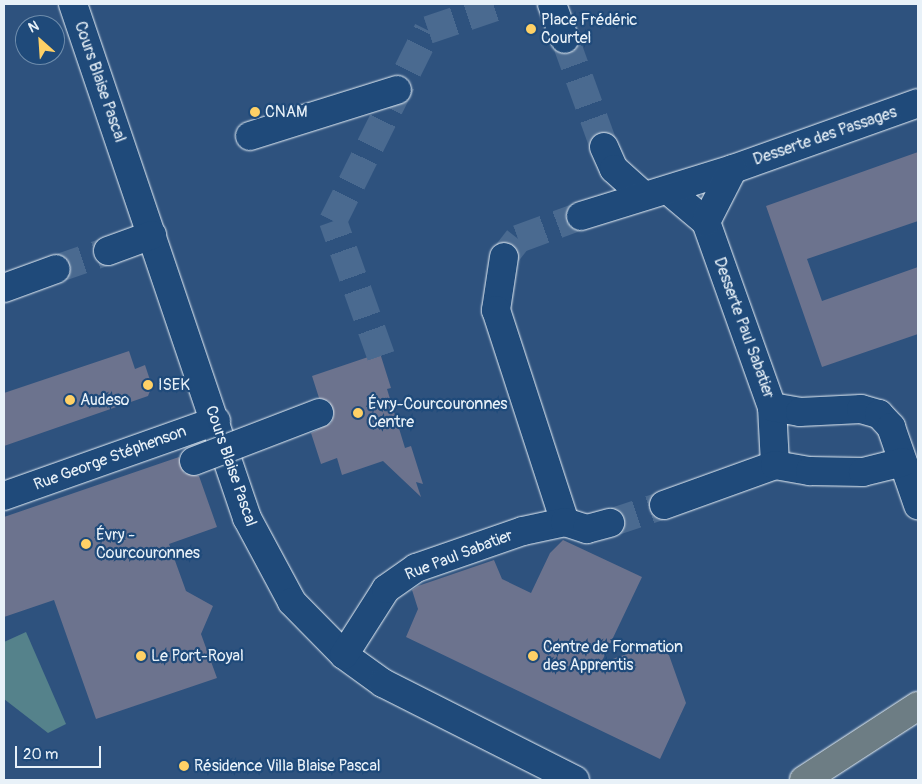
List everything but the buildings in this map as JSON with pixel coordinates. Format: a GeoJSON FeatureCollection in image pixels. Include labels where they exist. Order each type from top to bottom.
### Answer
{"type":"FeatureCollection","features":[{"type":"Feature","properties":{"kind":"main road"},"geometry":{"type":"LineString","coordinates":[[804,780],[918,706]]}},
{"type":"Feature","properties":{"kind":"street","name":"Cours Blaise Pascal"},"geometry":{"type":"LineString","coordinates":[[73,4],[263,553],[292,602],[344,654],[428,708],[576,780]]}},
{"type":"Feature","properties":{"kind":"street"},"geometry":{"type":"LineString","coordinates":[[552,4],[565,39]]}},
{"type":"Feature","properties":{"kind":"street"},"geometry":{"type":"LineString","coordinates":[[250,136],[397,90]]}},
{"type":"Feature","properties":{"kind":"street","name":"Desserte des Passages"},"geometry":{"type":"LineString","coordinates":[[581,216],[733,169],[918,103]]}},
{"type":"Feature","properties":{"kind":"street"},"geometry":{"type":"LineString","coordinates":[[604,147],[614,169],[706,222],[733,169]]}},
{"type":"Feature","properties":{"kind":"street","name":"Desserte Paul Sabatier"},"geometry":{"type":"LineString","coordinates":[[706,222],[772,407],[775,465]]}},
{"type":"Feature","properties":{"kind":"street"},"geometry":{"type":"LineString","coordinates":[[108,251],[152,235]]}},
{"type":"Feature","properties":{"kind":"street"},"geometry":{"type":"LineString","coordinates":[[504,257],[496,310],[565,522]]}},
{"type":"Feature","properties":{"kind":"street"},"geometry":{"type":"LineString","coordinates":[[4,288],[56,269]]}},
{"type":"Feature","properties":{"kind":"street"},"geometry":{"type":"LineString","coordinates":[[772,407],[800,412],[861,409],[879,414],[891,427],[918,505]]}},
{"type":"Feature","properties":{"kind":"street"},"geometry":{"type":"LineString","coordinates":[[194,461],[319,413]]}},
{"type":"Feature","properties":{"kind":"street","name":"Rue George Stéphenson"},"geometry":{"type":"LineString","coordinates":[[4,496],[216,421]]}},
{"type":"Feature","properties":{"kind":"street"},"geometry":{"type":"LineString","coordinates":[[664,505],[775,465],[810,471],[864,472],[903,462]]}},
{"type":"Feature","properties":{"kind":"street","name":"Rue Paul Sabatier"},"geometry":{"type":"LineString","coordinates":[[344,654],[396,580],[416,568],[514,534],[565,522],[587,529],[610,522]]}},
{"type":"Feature","properties":{"kind":"green space"},"geometry":{"type":"Polygon","coordinates":[[[26,632],[66,724],[48,733],[4,699],[4,642],[26,632]]]}},
{"type":"Feature","properties":{"kind":"tunnel"},"geometry":{"type":"LineString","coordinates":[[381,356],[333,221],[428,30],[505,4]]}},
{"type":"Feature","properties":{"kind":"tunnel"},"geometry":{"type":"LineString","coordinates":[[565,39],[604,147]]}},
{"type":"Feature","properties":{"kind":"tunnel"},"geometry":{"type":"LineString","coordinates":[[504,257],[518,239],[581,216]]}},
{"type":"Feature","properties":{"kind":"tunnel"},"geometry":{"type":"LineString","coordinates":[[56,269],[108,251]]}},
{"type":"Feature","properties":{"kind":"tunnel"},"geometry":{"type":"LineString","coordinates":[[610,523],[664,505]]}},
{"type":"Feature","properties":{"kind":"place","name":"Place Frédéric Courtel"},"geometry":{"type":"Point","coordinates":[531,29]}},
{"type":"Feature","properties":{"kind":"place","name":"CNAM"},"geometry":{"type":"Point","coordinates":[255,112]}},
{"type":"Feature","properties":{"kind":"place","name":"ISEK"},"geometry":{"type":"Point","coordinates":[148,385]}},
{"type":"Feature","properties":{"kind":"place","name":"Audeso"},"geometry":{"type":"Point","coordinates":[70,400]}},
{"type":"Feature","properties":{"kind":"place","name":"Évry-Courcouronnes Centre"},"geometry":{"type":"Point","coordinates":[358,413]}},
{"type":"Feature","properties":{"kind":"place","name":"Évry - Courcouronnes"},"geometry":{"type":"Point","coordinates":[86,544]}},
{"type":"Feature","properties":{"kind":"place","name":"Le Port-Royal"},"geometry":{"type":"Point","coordinates":[141,656]}},
{"type":"Feature","properties":{"kind":"place","name":"Centre de Formation des Apprentis"},"geometry":{"type":"Point","coordinates":[533,656]}},
{"type":"Feature","properties":{"kind":"place","name":"Résidence Villa Blaise Pascal"},"geometry":{"type":"Point","coordinates":[184,766]}}]}
